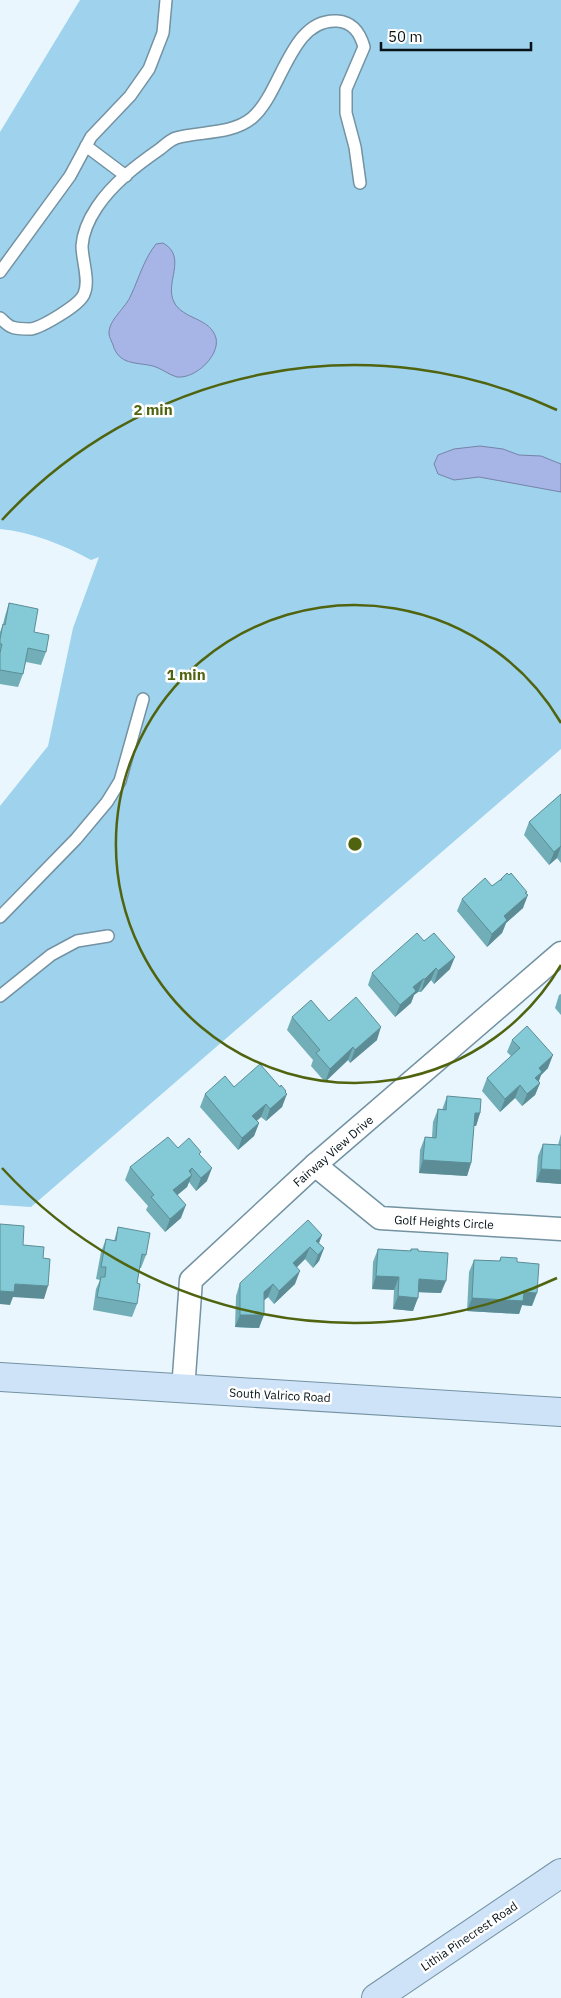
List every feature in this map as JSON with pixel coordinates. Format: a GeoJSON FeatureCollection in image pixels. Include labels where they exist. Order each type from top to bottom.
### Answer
{"type":"FeatureCollection","features":[{"type":"Feature","properties":{"kind":"street","name":"Fairway View Drive"},"geometry":{"type":"LineString","coordinates":[[183,1390],[191,1280],[315,1165],[561,953]]}},
{"type":"Feature","properties":{"kind":"street","name":"Golf Heights Circle"},"geometry":{"type":"LineString","coordinates":[[315,1165],[380,1218],[561,1229]]}},
{"type":"Feature","properties":{"kind":"street","name":"South Valrico Road"},"geometry":{"type":"LineString","coordinates":[[0,1377],[183,1390],[561,1412]]}},
{"type":"Feature","properties":{"kind":"street","name":"Lithia Pinecrest Road"},"geometry":{"type":"LineString","coordinates":[[376,1998],[561,1873]]}},
{"type":"Feature","properties":{"kind":"lane"},"geometry":{"type":"LineString","coordinates":[[0,272],[70,176],[91,137],[130,96],[149,69],[163,33],[166,0]]}},
{"type":"Feature","properties":{"kind":"lane"},"geometry":{"type":"LineString","coordinates":[[0,318],[13,328],[31,329],[73,307],[84,294],[86,271],[82,246],[86,226],[97,206],[126,176],[174,139],[236,128],[252,118],[266,101],[296,45],[313,26],[328,20],[344,22],[360,33],[364,47],[346,89],[346,113],[355,147],[360,183]]}},
{"type":"Feature","properties":{"kind":"lane"},"geometry":{"type":"LineString","coordinates":[[86,146],[126,176]]}},
{"type":"Feature","properties":{"kind":"lane"},"geometry":{"type":"LineString","coordinates":[[0,918],[76,839],[107,802],[120,781],[143,699]]}},
{"type":"Feature","properties":{"kind":"lane"},"geometry":{"type":"LineString","coordinates":[[0,996],[51,955],[77,941],[108,936]]}},
{"type":"Feature","properties":{"kind":"shaded area"},"geometry":{"type":"Polygon","coordinates":[[[80,0],[561,0],[561,749],[31,1207],[0,1205],[0,806],[48,746],[73,628],[99,557],[91,560],[47,540],[24,533],[0,529],[0,132],[80,0]]]}},
{"type":"Feature","properties":{"kind":"shaded area"},"geometry":{"type":"Polygon","coordinates":[[[163,243],[174,255],[172,295],[174,302],[178,308],[208,326],[216,338],[214,352],[210,359],[198,370],[184,377],[171,375],[153,366],[128,362],[119,356],[109,335],[111,324],[129,300],[148,256],[156,244],[163,243]]]}},
{"type":"Feature","properties":{"kind":"shaded area"},"geometry":{"type":"Polygon","coordinates":[[[480,446],[503,449],[519,455],[541,456],[561,464],[561,492],[479,477],[454,480],[438,474],[434,464],[438,455],[454,449],[480,446]]]}},
{"type":"Feature","properties":{"kind":"building"},"geometry":{"type":"Polygon","coordinates":[[[9,603],[38,609],[34,632],[49,635],[46,652],[28,648],[23,674],[0,670],[2,644],[0,644],[0,639],[9,603]]]}},
{"type":"Feature","properties":{"kind":"building"},"geometry":{"type":"Polygon","coordinates":[[[561,794],[561,846],[554,852],[529,822],[561,794]]]}},
{"type":"Feature","properties":{"kind":"building"},"geometry":{"type":"Polygon","coordinates":[[[507,873],[509,875],[511,873],[528,895],[504,916],[507,920],[492,934],[462,899],[485,878],[492,886],[502,880],[507,873]]]}},
{"type":"Feature","properties":{"kind":"building"},"geometry":{"type":"Polygon","coordinates":[[[417,933],[424,941],[434,933],[455,957],[438,971],[436,968],[413,987],[416,991],[400,1005],[372,973],[417,933]]]}},
{"type":"Feature","properties":{"kind":"building"},"geometry":{"type":"Polygon","coordinates":[[[356,997],[381,1027],[355,1050],[353,1047],[330,1069],[316,1053],[320,1050],[292,1017],[311,1000],[329,1021],[356,997]]]}},
{"type":"Feature","properties":{"kind":"building"},"geometry":{"type":"Polygon","coordinates":[[[527,1026],[553,1055],[539,1068],[542,1072],[535,1078],[540,1083],[527,1094],[520,1085],[505,1099],[487,1078],[520,1048],[512,1040],[527,1026]]]}},
{"type":"Feature","properties":{"kind":"building"},"geometry":{"type":"Polygon","coordinates":[[[260,1064],[280,1087],[281,1085],[287,1094],[270,1109],[266,1104],[252,1116],[259,1123],[242,1138],[205,1094],[225,1076],[234,1087],[260,1064]]]}},
{"type":"Feature","properties":{"kind":"building"},"geometry":{"type":"Polygon","coordinates":[[[447,1096],[481,1099],[480,1113],[475,1113],[471,1163],[423,1160],[425,1137],[436,1138],[438,1109],[446,1110],[447,1096]]]}},
{"type":"Feature","properties":{"kind":"building"},"geometry":{"type":"Polygon","coordinates":[[[168,1137],[178,1148],[189,1138],[201,1152],[199,1154],[212,1168],[201,1178],[192,1168],[189,1171],[192,1175],[173,1190],[186,1205],[170,1219],[151,1197],[154,1195],[130,1167],[168,1137]]]}},
{"type":"Feature","properties":{"kind":"building"},"geometry":{"type":"Polygon","coordinates":[[[543,1144],[561,1145],[561,1170],[541,1169],[543,1144]]]}},
{"type":"Feature","properties":{"kind":"building"},"geometry":{"type":"Polygon","coordinates":[[[308,1220],[322,1235],[316,1241],[324,1248],[318,1255],[310,1247],[293,1263],[300,1271],[279,1291],[273,1284],[264,1292],[264,1315],[240,1315],[240,1283],[308,1220]]]}},
{"type":"Feature","properties":{"kind":"building"},"geometry":{"type":"Polygon","coordinates":[[[0,1224],[24,1226],[23,1245],[44,1247],[43,1258],[50,1259],[48,1286],[15,1284],[14,1292],[0,1291],[0,1224]]]}},
{"type":"Feature","properties":{"kind":"building"},"geometry":{"type":"Polygon","coordinates":[[[118,1227],[150,1233],[146,1255],[142,1254],[137,1283],[140,1284],[137,1304],[97,1297],[101,1277],[105,1277],[106,1267],[101,1267],[106,1239],[116,1241],[118,1227]]]}},
{"type":"Feature","properties":{"kind":"building"},"geometry":{"type":"Polygon","coordinates":[[[378,1249],[411,1251],[411,1249],[418,1249],[418,1251],[448,1253],[446,1281],[419,1279],[418,1298],[398,1296],[399,1277],[376,1276],[378,1249]]]}},
{"type":"Feature","properties":{"kind":"building"},"geometry":{"type":"Polygon","coordinates":[[[501,1257],[517,1258],[517,1262],[539,1264],[537,1293],[524,1292],[523,1301],[472,1298],[474,1260],[500,1261],[501,1257]]]}}]}
